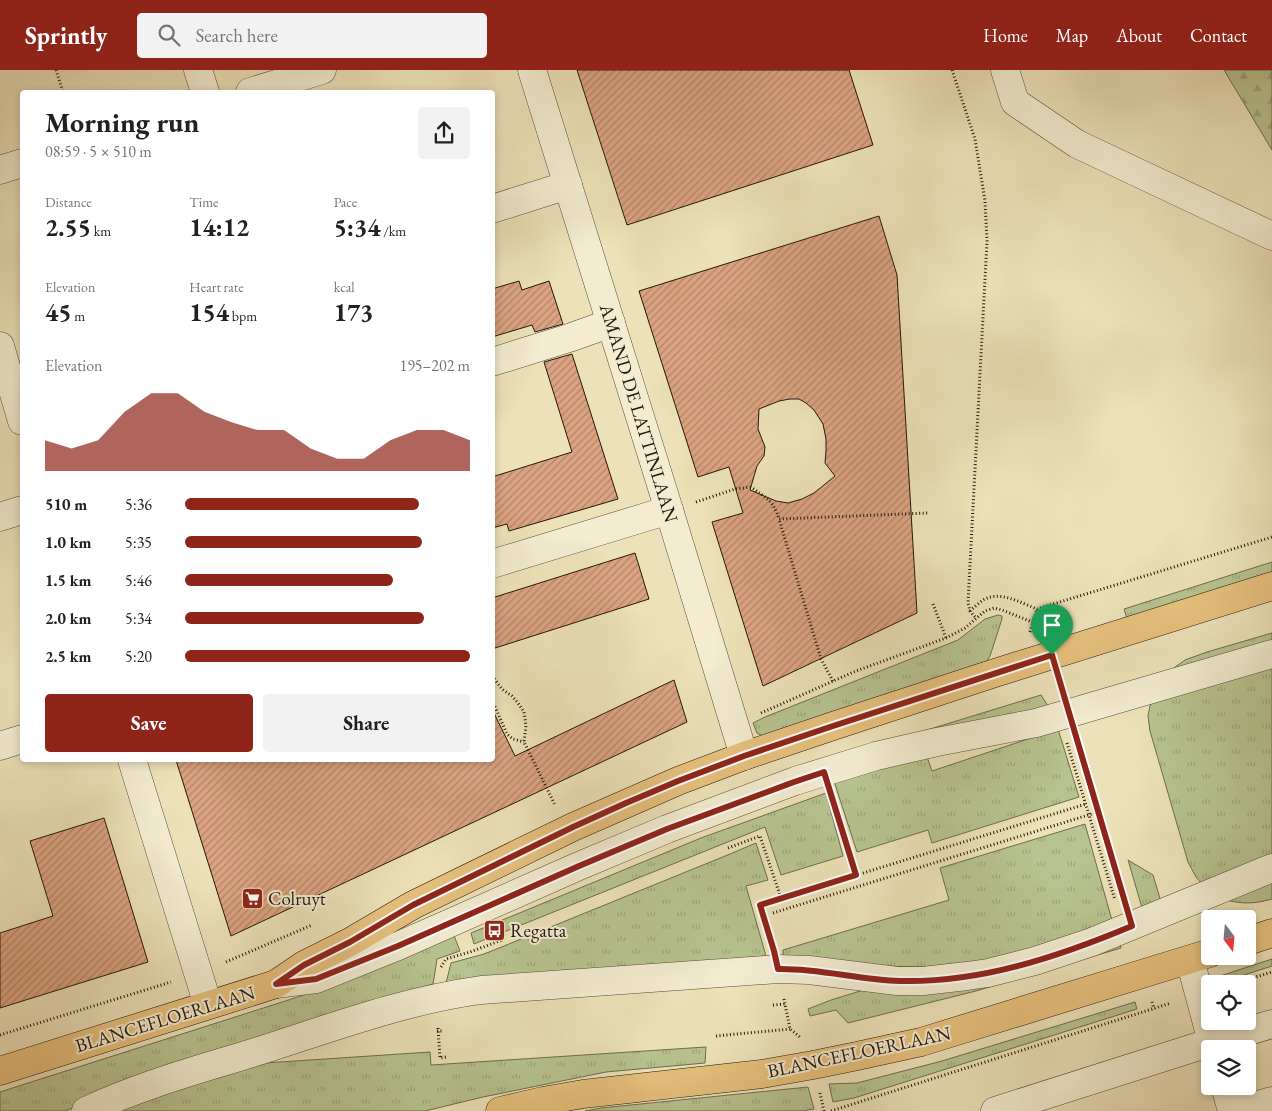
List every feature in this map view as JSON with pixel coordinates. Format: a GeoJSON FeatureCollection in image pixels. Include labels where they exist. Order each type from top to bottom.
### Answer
{"type":"FeatureCollection","features":[{"type":"Feature","properties":{"kind":"main road","name":"BLANCEFLOERLAAN"},"geometry":{"type":"LineString","coordinates":[[0,1071],[276,984],[304,965],[350,942],[413,905],[573,827],[678,781],[833,726],[1272,586]]}},
{"type":"Feature","properties":{"kind":"main road"},"geometry":{"type":"LineString","coordinates":[[1256,938],[1272,933]]}},
{"type":"Feature","properties":{"kind":"main road","name":"BLANCEFLOERLAAN"},"geometry":{"type":"LineString","coordinates":[[500,1111],[582,1094],[762,1074],[813,1066],[921,1042],[1200,957]]}},
{"type":"Feature","properties":{"kind":"street"},"geometry":{"type":"LineString","coordinates":[[198,70],[204,90]]}},
{"type":"Feature","properties":{"kind":"street"},"geometry":{"type":"LineString","coordinates":[[257,90],[322,70]]}},
{"type":"Feature","properties":{"kind":"street","name":"AMAND DE LATTINLAAN"},"geometry":{"type":"LineString","coordinates":[[532,70],[744,756]]}},
{"type":"Feature","properties":{"kind":"street"},"geometry":{"type":"LineString","coordinates":[[1005,70],[1015,102],[1077,144],[1272,236]]}},
{"type":"Feature","properties":{"kind":"street"},"geometry":{"type":"LineString","coordinates":[[0,170],[20,164]]}},
{"type":"Feature","properties":{"kind":"street"},"geometry":{"type":"LineString","coordinates":[[495,208],[568,185]]}},
{"type":"Feature","properties":{"kind":"street"},"geometry":{"type":"LineString","coordinates":[[495,361],[611,323]]}},
{"type":"Feature","properties":{"kind":"street"},"geometry":{"type":"LineString","coordinates":[[0,346],[20,413]]}},
{"type":"Feature","properties":{"kind":"street"},"geometry":{"type":"LineString","coordinates":[[495,563],[669,510]]}},
{"type":"Feature","properties":{"kind":"street"},"geometry":{"type":"LineString","coordinates":[[0,517],[20,511]]}},
{"type":"Feature","properties":{"kind":"street"},"geometry":{"type":"LineString","coordinates":[[276,984],[316,979],[398,946],[667,829],[824,772],[885,754],[1036,723],[1272,654]]}},
{"type":"Feature","properties":{"kind":"street"},"geometry":{"type":"LineString","coordinates":[[0,746],[20,740]]}},
{"type":"Feature","properties":{"kind":"street"},"geometry":{"type":"LineString","coordinates":[[133,762],[208,1005]]}},
{"type":"Feature","properties":{"kind":"street"},"geometry":{"type":"LineString","coordinates":[[86,1111],[142,1088],[379,1013],[438,997],[482,990],[778,969],[809,970],[897,980],[923,981],[988,973],[1035,961],[1092,942],[1272,868]]}},
{"type":"Feature","properties":{"kind":"street"},"geometry":{"type":"LineString","coordinates":[[1200,957],[1212,1040]]}},
{"type":"Feature","properties":{"kind":"street"},"geometry":{"type":"LineString","coordinates":[[1227,1040],[1272,1024]]}},
{"type":"Feature","properties":{"kind":"street"},"geometry":{"type":"LineString","coordinates":[[995,1111],[1051,1103],[1201,1049]]}},
{"type":"Feature","properties":{"kind":"street"},"geometry":{"type":"LineString","coordinates":[[1228,1095],[1232,1111]]}},
{"type":"Feature","properties":{"kind":"street"},"geometry":{"type":"LineString","coordinates":[[1237,1111],[1272,1101]]}},
{"type":"Feature","properties":{"kind":"path"},"geometry":{"type":"LineString","coordinates":[[56,70],[62,90]]}},
{"type":"Feature","properties":{"kind":"path"},"geometry":{"type":"LineString","coordinates":[[952,70],[975,139],[985,201],[987,240],[968,603],[970,611],[976,618],[994,608],[1043,627],[1052,655]]}},
{"type":"Feature","properties":{"kind":"path"},"geometry":{"type":"LineString","coordinates":[[669,510],[735,489],[750,487],[771,502],[779,519],[821,659],[832,681]]}},
{"type":"Feature","properties":{"kind":"path"},"geometry":{"type":"LineString","coordinates":[[779,519],[928,513]]}},
{"type":"Feature","properties":{"kind":"path"},"geometry":{"type":"LineString","coordinates":[[970,611],[984,600],[993,596],[1004,597],[1037,609],[1272,537]]}},
{"type":"Feature","properties":{"kind":"path"},"geometry":{"type":"LineString","coordinates":[[933,604],[946,638]]}},
{"type":"Feature","properties":{"kind":"path"},"geometry":{"type":"LineString","coordinates":[[495,680],[502,689],[512,696],[524,712],[526,726],[524,742],[558,810]]}},
{"type":"Feature","properties":{"kind":"path"},"geometry":{"type":"LineString","coordinates":[[495,707],[507,734],[514,739],[524,742]]}},
{"type":"Feature","properties":{"kind":"path"},"geometry":{"type":"LineString","coordinates":[[1070,713],[1132,926]]}},
{"type":"Feature","properties":{"kind":"path"},"geometry":{"type":"LineString","coordinates":[[824,772],[856,875]]}},
{"type":"Feature","properties":{"kind":"path"},"geometry":{"type":"LineString","coordinates":[[824,1111],[808,1044],[790,1029],[774,951],[760,905],[1086,804]]}},
{"type":"Feature","properties":{"kind":"path"},"geometry":{"type":"LineString","coordinates":[[773,913],[1098,812]]}},
{"type":"Feature","properties":{"kind":"path"},"geometry":{"type":"LineString","coordinates":[[728,848],[760,836],[781,898]]}},
{"type":"Feature","properties":{"kind":"path"},"geometry":{"type":"LineString","coordinates":[[470,952],[502,940]]}},
{"type":"Feature","properties":{"kind":"path"},"geometry":{"type":"LineString","coordinates":[[1256,977],[1272,972]]}},
{"type":"Feature","properties":{"kind":"path"},"geometry":{"type":"LineString","coordinates":[[0,1034],[198,974]]}},
{"type":"Feature","properties":{"kind":"path"},"geometry":{"type":"LineString","coordinates":[[831,1111],[1154,1009],[1145,974]]}},
{"type":"Feature","properties":{"kind":"path"},"geometry":{"type":"LineString","coordinates":[[774,1005],[785,1004]]}},
{"type":"Feature","properties":{"kind":"path"},"geometry":{"type":"LineString","coordinates":[[716,1036],[790,1029]]}},
{"type":"Feature","properties":{"kind":"path"},"geometry":{"type":"LineString","coordinates":[[438,1031],[444,1031]]}},
{"type":"Feature","properties":{"kind":"path"},"geometry":{"type":"LineString","coordinates":[[440,1058],[446,1057]]}},
{"type":"Feature","properties":{"kind":"green space"},"geometry":{"type":"Polygon","coordinates":[[[1224,70],[1272,70],[1272,150],[1224,70]]]}},
{"type":"Feature","properties":{"kind":"green space"},"geometry":{"type":"Polygon","coordinates":[[[1272,562],[1272,573],[1127,619],[1124,609],[1272,562]]]}},
{"type":"Feature","properties":{"kind":"green space"},"geometry":{"type":"Polygon","coordinates":[[[998,615],[1002,616],[1002,619],[986,663],[763,736],[757,733],[753,723],[765,717],[958,640],[985,619],[998,615]]]}},
{"type":"Feature","properties":{"kind":"green space"},"geometry":{"type":"Polygon","coordinates":[[[1272,633],[1272,649],[1171,670],[1185,660],[1272,633]]]}},
{"type":"Feature","properties":{"kind":"green space"},"geometry":{"type":"Polygon","coordinates":[[[1272,665],[1272,859],[1204,886],[1196,877],[1188,862],[1150,731],[1148,716],[1151,701],[1272,665]]]}},
{"type":"Feature","properties":{"kind":"green space"},"geometry":{"type":"Polygon","coordinates":[[[1041,695],[1054,715],[901,738],[1041,695]]]}},
{"type":"Feature","properties":{"kind":"green space"},"geometry":{"type":"Polygon","coordinates":[[[1058,729],[1079,797],[932,843],[928,830],[857,852],[833,778],[926,754],[932,771],[1058,729]]]}},
{"type":"Feature","properties":{"kind":"green space"},"geometry":{"type":"Polygon","coordinates":[[[826,793],[843,856],[781,875],[765,827],[474,944],[471,933],[701,838],[826,793]]]}},
{"type":"Feature","properties":{"kind":"green space"},"geometry":{"type":"Polygon","coordinates":[[[1085,824],[1113,924],[1011,955],[962,965],[880,966],[823,958],[783,956],[783,950],[949,900],[940,868],[1085,824]]]}},
{"type":"Feature","properties":{"kind":"green space"},"geometry":{"type":"Polygon","coordinates":[[[756,843],[768,880],[746,886],[766,956],[446,983],[451,963],[484,954],[756,843]]]}},
{"type":"Feature","properties":{"kind":"green space"},"geometry":{"type":"Polygon","coordinates":[[[1128,860],[1153,875],[1162,905],[1143,911],[1128,860]]]}},
{"type":"Feature","properties":{"kind":"green space"},"geometry":{"type":"Polygon","coordinates":[[[1272,875],[1272,899],[1244,903],[1216,897],[1272,875]]]}},
{"type":"Feature","properties":{"kind":"green space"},"geometry":{"type":"Polygon","coordinates":[[[453,933],[460,951],[437,959],[433,984],[145,1077],[65,1111],[0,1111],[0,1092],[323,989],[453,933]]]}},
{"type":"Feature","properties":{"kind":"green space"},"geometry":{"type":"Polygon","coordinates":[[[1118,938],[1121,948],[976,991],[848,1023],[836,1010],[810,1016],[808,1009],[870,988],[1118,938]]]}},
{"type":"Feature","properties":{"kind":"green space"},"geometry":{"type":"Polygon","coordinates":[[[1272,959],[1272,966],[1244,975],[1223,975],[1256,965],[1272,959]]]}},
{"type":"Feature","properties":{"kind":"green space"},"geometry":{"type":"Polygon","coordinates":[[[1135,1002],[1137,1009],[854,1098],[833,1102],[829,1084],[857,1083],[942,1061],[1135,1002]]]}},
{"type":"Feature","properties":{"kind":"green space"},"geometry":{"type":"Polygon","coordinates":[[[706,1047],[705,1063],[606,1072],[425,1111],[106,1111],[265,1063],[430,1052],[431,1065],[706,1047]]]}},
{"type":"Feature","properties":{"kind":"green space"},"geometry":{"type":"Polygon","coordinates":[[[808,1087],[814,1109],[802,1111],[585,1111],[601,1108],[808,1087]]]}},
{"type":"Feature","properties":{"kind":"building"},"geometry":{"type":"Polygon","coordinates":[[[577,70],[849,70],[873,145],[627,225],[577,70]]]}},
{"type":"Feature","properties":{"kind":"building"},"geometry":{"type":"Polygon","coordinates":[[[879,216],[897,275],[917,613],[763,686],[712,522],[743,513],[729,467],[698,477],[639,291],[879,216]],[[799,399],[779,401],[759,409],[758,429],[765,447],[764,456],[757,466],[750,490],[776,501],[788,503],[814,493],[835,476],[825,463],[826,439],[823,424],[814,410],[799,399]]]}},
{"type":"Feature","properties":{"kind":"building"},"geometry":{"type":"Polygon","coordinates":[[[519,281],[522,290],[549,281],[563,324],[535,332],[532,325],[495,336],[495,288],[519,281]]]}},
{"type":"Feature","properties":{"kind":"building"},"geometry":{"type":"Polygon","coordinates":[[[572,354],[618,499],[509,531],[507,524],[495,527],[495,476],[572,452],[544,362],[572,354]]]}},
{"type":"Feature","properties":{"kind":"building"},"geometry":{"type":"Polygon","coordinates":[[[635,553],[649,599],[495,648],[495,597],[635,553]]]}},
{"type":"Feature","properties":{"kind":"building"},"geometry":{"type":"Polygon","coordinates":[[[674,680],[687,722],[231,936],[177,762],[495,762],[495,715],[515,756],[674,680]]]}},
{"type":"Feature","properties":{"kind":"building"},"geometry":{"type":"Polygon","coordinates":[[[104,818],[148,962],[0,1008],[0,933],[53,916],[30,841],[104,818]]]}},
{"type":"Feature","properties":{"kind":"place","name":"Colruyt"},"geometry":{"type":"Point","coordinates":[252,898]}},
{"type":"Feature","properties":{"kind":"place","name":"Regatta"},"geometry":{"type":"Point","coordinates":[494,930]}},
{"type":"Feature","properties":{"kind":"route"},"geometry":{"type":"LineString","coordinates":[[1052,655],[1132,926],[1035,961],[1007,969],[967,976],[923,981],[847,975],[795,968],[778,969],[760,905],[856,875],[824,772],[667,829],[456,919],[398,946],[316,979],[276,984],[304,965],[350,942],[413,905],[626,803],[744,756],[1052,655]]}}]}
